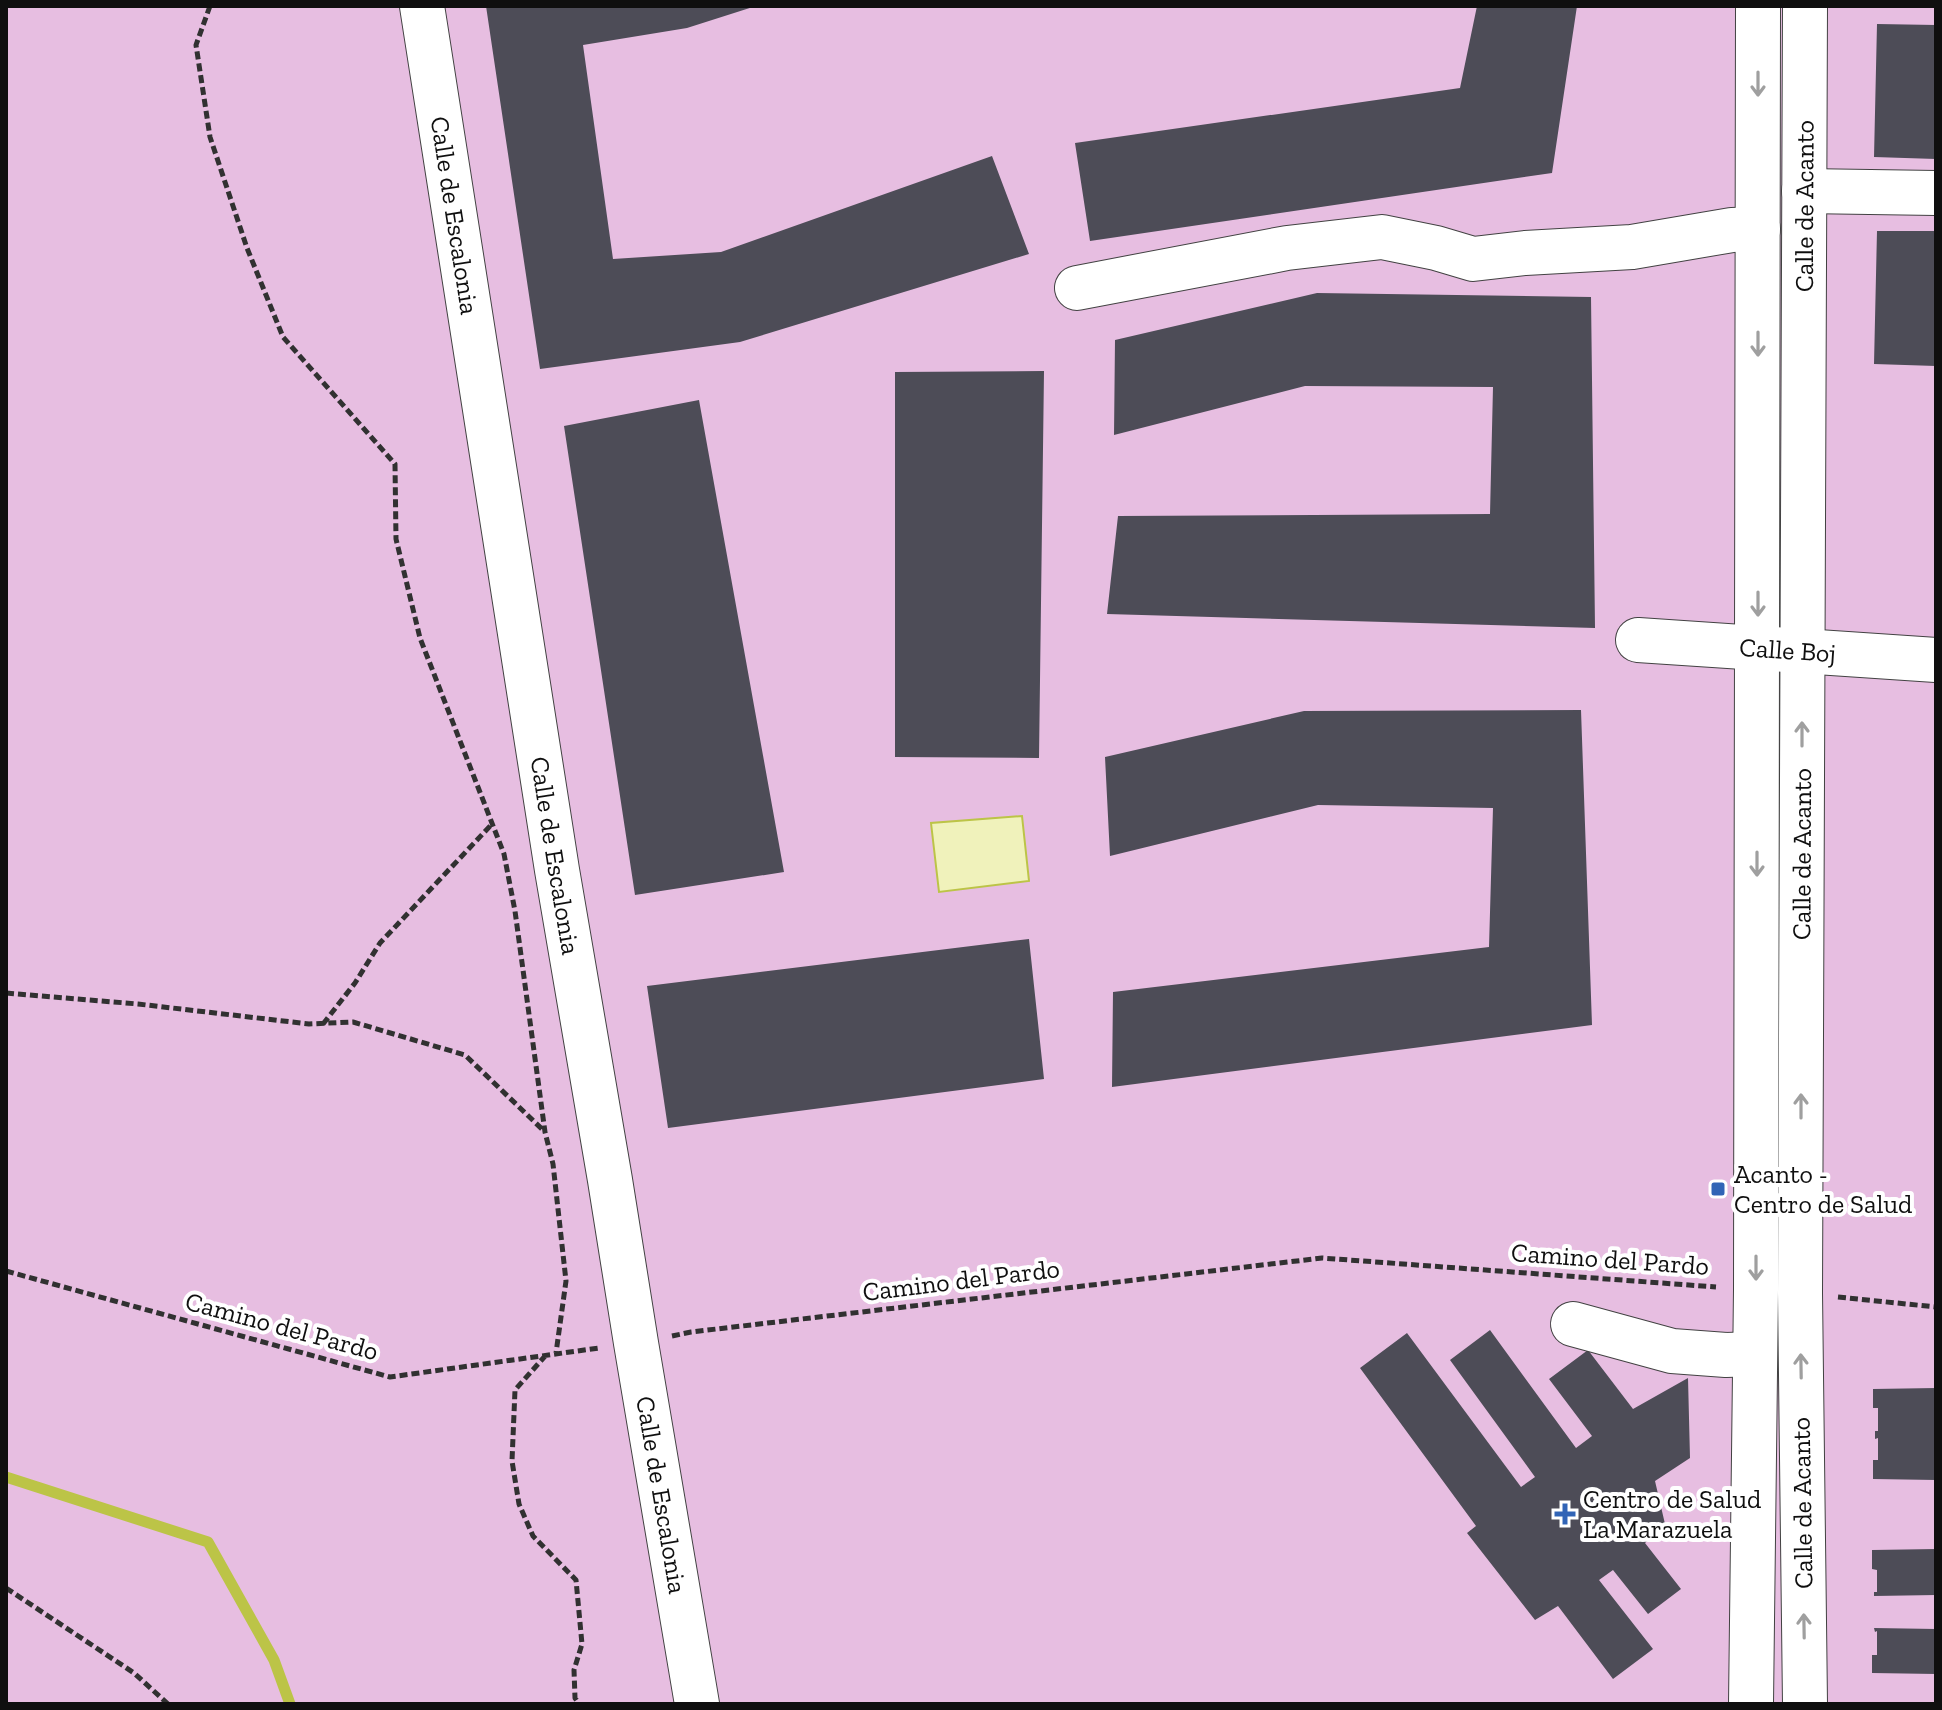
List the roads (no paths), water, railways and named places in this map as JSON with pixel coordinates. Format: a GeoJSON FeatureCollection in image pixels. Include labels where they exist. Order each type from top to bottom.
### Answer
{"type":"FeatureCollection","features":[{"type":"Feature","properties":{"kind":"street","name":"Calle de Escalonia"},"geometry":{"type":"LineString","coordinates":[[422,6],[557,870],[697,1704]]}},
{"type":"Feature","properties":{"kind":"street","name":"Calle de Acanto"},"geometry":{"type":"LineString","coordinates":[[1751,1704],[1756,1290],[1758,6]]}},
{"type":"Feature","properties":{"kind":"street","name":"Calle de Acanto"},"geometry":{"type":"LineString","coordinates":[[1805,6],[1800,1293],[1805,1704]]}},
{"type":"Feature","properties":{"kind":"street"},"geometry":{"type":"LineString","coordinates":[[1804,191],[1936,193]]}},
{"type":"Feature","properties":{"kind":"street"},"geometry":{"type":"LineString","coordinates":[[1077,288],[1287,248],[1382,237],[1473,259],[1632,247],[1732,230],[1758,229]]}},
{"type":"Feature","properties":{"kind":"street","name":"Calle Boj"},"geometry":{"type":"LineString","coordinates":[[1638,640],[1936,660]]}},
{"type":"Feature","properties":{"kind":"street"},"geometry":{"type":"LineString","coordinates":[[1573,1324],[1672,1351],[1755,1354]]}},
{"type":"Feature","properties":{"kind":"waterway"},"geometry":{"type":"LineString","coordinates":[[6,1477],[208,1542],[274,1660],[290,1704]]}},
{"type":"Feature","properties":{"kind":"place","name":"Acanto - Centro de Salud"},"geometry":{"type":"Point","coordinates":[1718,1189]}},
{"type":"Feature","properties":{"kind":"place","name":"Centro de Salud La Marazuela"},"geometry":{"type":"Point","coordinates":[1565,1514]}}]}
